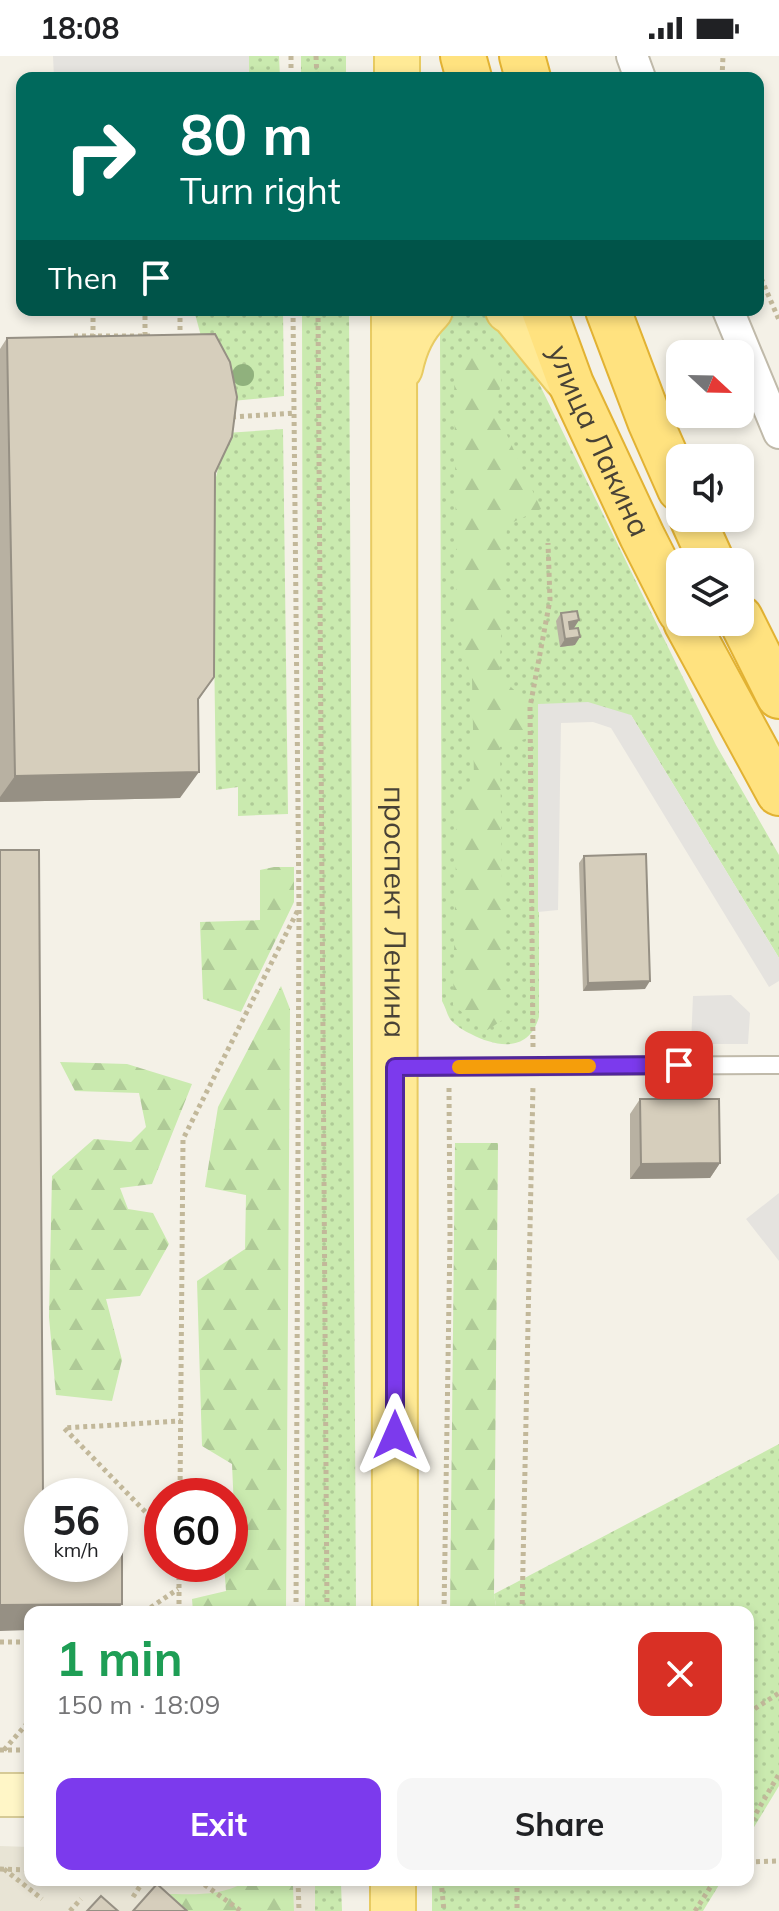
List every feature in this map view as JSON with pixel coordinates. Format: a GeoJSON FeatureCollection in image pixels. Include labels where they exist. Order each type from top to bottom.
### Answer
{"type":"FeatureCollection","features":[{"type":"Feature","properties":{"kind":"highway","name":"улица Лакина"},"geometry":{"type":"LineString","coordinates":[[546,316],[571,384],[666,583]]}},
{"type":"Feature","properties":{"kind":"highway","name":"улица Лакина"},"geometry":{"type":"LineString","coordinates":[[610,316],[666,457]]}},
{"type":"Feature","properties":{"kind":"highway"},"geometry":{"type":"LineString","coordinates":[[693,636],[777,793]]}},
{"type":"Feature","properties":{"kind":"highway"},"geometry":{"type":"LineString","coordinates":[[749,636],[779,696]]}},
{"type":"Feature","properties":{"kind":"main road","name":"проспект Ленина"},"geometry":{"type":"LineString","coordinates":[[394,316],[395,1606]]}},
{"type":"Feature","properties":{"kind":"main road"},"geometry":{"type":"LineString","coordinates":[[394,394],[405,346],[424,316]]}},
{"type":"Feature","properties":{"kind":"main road"},"geometry":{"type":"LineString","coordinates":[[516,316],[571,384]]}},
{"type":"Feature","properties":{"kind":"main road"},"geometry":{"type":"LineString","coordinates":[[0,1795],[24,1795]]}},
{"type":"Feature","properties":{"kind":"main road"},"geometry":{"type":"LineString","coordinates":[[393,1886],[393,1911]]}},
{"type":"Feature","properties":{"kind":"street"},"geometry":{"type":"LineString","coordinates":[[730,316],[779,433]]}},
{"type":"Feature","properties":{"kind":"lane"},"geometry":{"type":"LineString","coordinates":[[395,1067],[779,1065]]}},
{"type":"Feature","properties":{"kind":"path"},"geometry":{"type":"LineString","coordinates":[[764,285],[779,320]]}},
{"type":"Feature","properties":{"kind":"path"},"geometry":{"type":"LineString","coordinates":[[93,316],[93,336]]}},
{"type":"Feature","properties":{"kind":"path"},"geometry":{"type":"LineString","coordinates":[[145,336],[147,316]]}},
{"type":"Feature","properties":{"kind":"path"},"geometry":{"type":"LineString","coordinates":[[180,316],[180,336]]}},
{"type":"Feature","properties":{"kind":"path"},"geometry":{"type":"LineString","coordinates":[[293,316],[299,908],[296,1606]]}},
{"type":"Feature","properties":{"kind":"path"},"geometry":{"type":"LineString","coordinates":[[318,316],[327,1606]]}},
{"type":"Feature","properties":{"kind":"path"},"geometry":{"type":"LineString","coordinates":[[74,336],[156,336]]}},
{"type":"Feature","properties":{"kind":"path"},"geometry":{"type":"LineString","coordinates":[[168,336],[180,336],[191,346]]}},
{"type":"Feature","properties":{"kind":"path"},"geometry":{"type":"LineString","coordinates":[[222,417],[295,413]]}},
{"type":"Feature","properties":{"kind":"path"},"geometry":{"type":"LineString","coordinates":[[522,1606],[533,1066],[530,707],[550,600],[548,543]]}},
{"type":"Feature","properties":{"kind":"path"},"geometry":{"type":"LineString","coordinates":[[180,1478],[183,1139],[299,908]]}},
{"type":"Feature","properties":{"kind":"path"},"geometry":{"type":"LineString","coordinates":[[444,1606],[450,1237],[448,1067]]}},
{"type":"Feature","properties":{"kind":"path"},"geometry":{"type":"LineString","coordinates":[[144,1510],[64,1428],[181,1421]]}},
{"type":"Feature","properties":{"kind":"path"},"geometry":{"type":"LineString","coordinates":[[179,1582],[179,1606]]}},
{"type":"Feature","properties":{"kind":"path"},"geometry":{"type":"LineString","coordinates":[[153,1606],[179,1588]]}},
{"type":"Feature","properties":{"kind":"path"},"geometry":{"type":"LineString","coordinates":[[0,1642],[24,1642]]}},
{"type":"Feature","properties":{"kind":"path"},"geometry":{"type":"LineString","coordinates":[[754,1709],[779,1693]]}},
{"type":"Feature","properties":{"kind":"path"},"geometry":{"type":"LineString","coordinates":[[2,1750],[24,1726]]}},
{"type":"Feature","properties":{"kind":"path"},"geometry":{"type":"LineString","coordinates":[[2,1750],[24,1750]]}},
{"type":"Feature","properties":{"kind":"path"},"geometry":{"type":"LineString","coordinates":[[754,1817],[779,1774]]}},
{"type":"Feature","properties":{"kind":"path"},"geometry":{"type":"LineString","coordinates":[[754,1862],[779,1861]]}},
{"type":"Feature","properties":{"kind":"path"},"geometry":{"type":"LineString","coordinates":[[2,1869],[24,1870]]}},
{"type":"Feature","properties":{"kind":"path"},"geometry":{"type":"LineString","coordinates":[[2,1869],[24,1886]]}},
{"type":"Feature","properties":{"kind":"path"},"geometry":{"type":"LineString","coordinates":[[25,1886],[42,1899]]}},
{"type":"Feature","properties":{"kind":"path"},"geometry":{"type":"LineString","coordinates":[[133,1897],[140,1886]]}},
{"type":"Feature","properties":{"kind":"path"},"geometry":{"type":"LineString","coordinates":[[206,1886],[241,1911]]}},
{"type":"Feature","properties":{"kind":"path"},"geometry":{"type":"LineString","coordinates":[[298,1886],[299,1911]]}},
{"type":"Feature","properties":{"kind":"path"},"geometry":{"type":"LineString","coordinates":[[442,1886],[444,1911]]}},
{"type":"Feature","properties":{"kind":"path"},"geometry":{"type":"LineString","coordinates":[[517,1886],[517,1911]]}},
{"type":"Feature","properties":{"kind":"path"},"geometry":{"type":"LineString","coordinates":[[695,1911],[711,1886]]}},
{"type":"Feature","properties":{"kind":"path"},"geometry":{"type":"LineString","coordinates":[[70,1911],[81,1899]]}},
{"type":"Feature","properties":{"kind":"shaded area"},"geometry":{"type":"Polygon","coordinates":[[[53,56],[249,56],[249,72],[54,72],[53,56]]]}},
{"type":"Feature","properties":{"kind":"shaded area"},"geometry":{"type":"Polygon","coordinates":[[[588,702],[631,715],[779,958],[779,981],[769,987],[611,728],[593,722],[561,723],[558,910],[538,912],[538,704],[588,702]]]}},
{"type":"Feature","properties":{"kind":"shaded area"},"geometry":{"type":"Polygon","coordinates":[[[731,995],[750,1013],[748,1044],[691,1044],[693,996],[731,995]]]}},
{"type":"Feature","properties":{"kind":"shaded area"},"geometry":{"type":"Polygon","coordinates":[[[779,1193],[779,1261],[746,1219],[779,1193]]]}},
{"type":"Feature","properties":{"kind":"shaded area"},"geometry":{"type":"Polygon","coordinates":[[[0,1846],[24,1847],[24,1886],[332,1886],[332,1911],[0,1911],[0,1846]]]}},
{"type":"Feature","properties":{"kind":"green space"},"geometry":{"type":"Polygon","coordinates":[[[249,56],[279,56],[280,72],[249,72],[249,56]]]}},
{"type":"Feature","properties":{"kind":"green space"},"geometry":{"type":"Polygon","coordinates":[[[301,56],[346,56],[346,72],[301,72],[301,56]]]}},
{"type":"Feature","properties":{"kind":"green space"},"geometry":{"type":"Polygon","coordinates":[[[196,316],[283,316],[284,396],[232,401],[202,340],[196,316]]]}},
{"type":"Feature","properties":{"kind":"green space"},"geometry":{"type":"Polygon","coordinates":[[[302,316],[349,316],[356,1606],[305,1606],[302,316]]]}},
{"type":"Feature","properties":{"kind":"green space"},"geometry":{"type":"Polygon","coordinates":[[[454,316],[487,316],[495,319],[530,365],[716,745],[779,855],[779,958],[631,715],[539,704],[539,1017],[528,1036],[511,1044],[481,1039],[463,1030],[450,1019],[442,1001],[440,335],[447,321],[454,316]]]}},
{"type":"Feature","properties":{"kind":"green space"},"geometry":{"type":"Polygon","coordinates":[[[467,353],[486,355],[503,370],[496,411],[541,509],[507,525],[499,676],[526,701],[528,738],[500,747],[504,1019],[486,1031],[453,1005],[457,804],[474,778],[472,679],[457,629],[454,366],[467,353]]]}},
{"type":"Feature","properties":{"kind":"green space"},"geometry":{"type":"Polygon","coordinates":[[[283,429],[288,814],[238,816],[238,787],[216,790],[212,495],[226,433],[283,429]]]}},
{"type":"Feature","properties":{"kind":"green space"},"geometry":{"type":"Polygon","coordinates":[[[294,867],[294,902],[241,1012],[203,999],[200,922],[260,920],[260,870],[294,867]]]}},
{"type":"Feature","properties":{"kind":"green space"},"geometry":{"type":"Polygon","coordinates":[[[281,986],[290,1009],[286,1606],[193,1606],[192,1599],[226,1591],[225,1582],[248,1582],[248,1478],[233,1478],[232,1464],[202,1446],[197,1281],[245,1249],[246,1195],[205,1187],[218,1107],[281,986]]]}},
{"type":"Feature","properties":{"kind":"green space"},"geometry":{"type":"Polygon","coordinates":[[[60,1062],[127,1064],[192,1084],[152,1184],[120,1188],[128,1209],[153,1213],[169,1244],[140,1296],[106,1299],[122,1360],[112,1401],[56,1395],[49,1317],[52,1176],[94,1139],[131,1142],[146,1127],[139,1093],[75,1091],[60,1062]]]}},
{"type":"Feature","properties":{"kind":"green space"},"geometry":{"type":"Polygon","coordinates":[[[455,1143],[498,1143],[496,1606],[450,1606],[455,1143]]]}},
{"type":"Feature","properties":{"kind":"green space"},"geometry":{"type":"Polygon","coordinates":[[[779,1444],[779,1786],[754,1827],[754,1606],[496,1606],[494,1594],[779,1444]]]}},
{"type":"Feature","properties":{"kind":"green space"},"geometry":{"type":"Polygon","coordinates":[[[293,1886],[294,1911],[164,1911],[163,1894],[196,1894],[236,1887],[293,1886]]]}},
{"type":"Feature","properties":{"kind":"green space"},"geometry":{"type":"Polygon","coordinates":[[[315,1886],[341,1886],[342,1911],[315,1911],[315,1886]]]}},
{"type":"Feature","properties":{"kind":"green space"},"geometry":{"type":"Polygon","coordinates":[[[432,1886],[718,1886],[703,1911],[432,1911],[432,1886]]]}},
{"type":"Feature","properties":{"kind":"building"},"geometry":{"type":"Polygon","coordinates":[[[215,334],[230,362],[237,397],[232,437],[215,473],[214,677],[198,699],[199,772],[15,776],[7,338],[215,334]]]}},
{"type":"Feature","properties":{"kind":"building"},"geometry":{"type":"Polygon","coordinates":[[[577,611],[579,620],[569,622],[570,629],[578,628],[580,637],[565,639],[561,613],[577,611]]]}},
{"type":"Feature","properties":{"kind":"building"},"geometry":{"type":"Polygon","coordinates":[[[0,850],[39,850],[43,1478],[24,1478],[24,1582],[122,1582],[122,1604],[0,1605],[0,850]]]}},
{"type":"Feature","properties":{"kind":"building"},"geometry":{"type":"Polygon","coordinates":[[[646,854],[650,981],[588,983],[584,856],[646,854]]]}},
{"type":"Feature","properties":{"kind":"building"},"geometry":{"type":"Polygon","coordinates":[[[640,1099],[719,1099],[720,1163],[641,1164],[640,1099]]]}},
{"type":"Feature","properties":{"kind":"building"},"geometry":{"type":"Polygon","coordinates":[[[155,1886],[159,1886],[187,1911],[133,1911],[155,1886]]]}},
{"type":"Feature","properties":{"kind":"building"},"geometry":{"type":"Polygon","coordinates":[[[101,1896],[118,1911],[87,1911],[101,1896]]]}},
{"type":"Feature","properties":{"kind":"slow traffic"},"geometry":{"type":"LineString","coordinates":[[459,1067],[589,1066]]}},
{"type":"Feature","properties":{"kind":"route"},"geometry":{"type":"LineString","coordinates":[[395,1435],[395,1067],[679,1065]]}}]}
